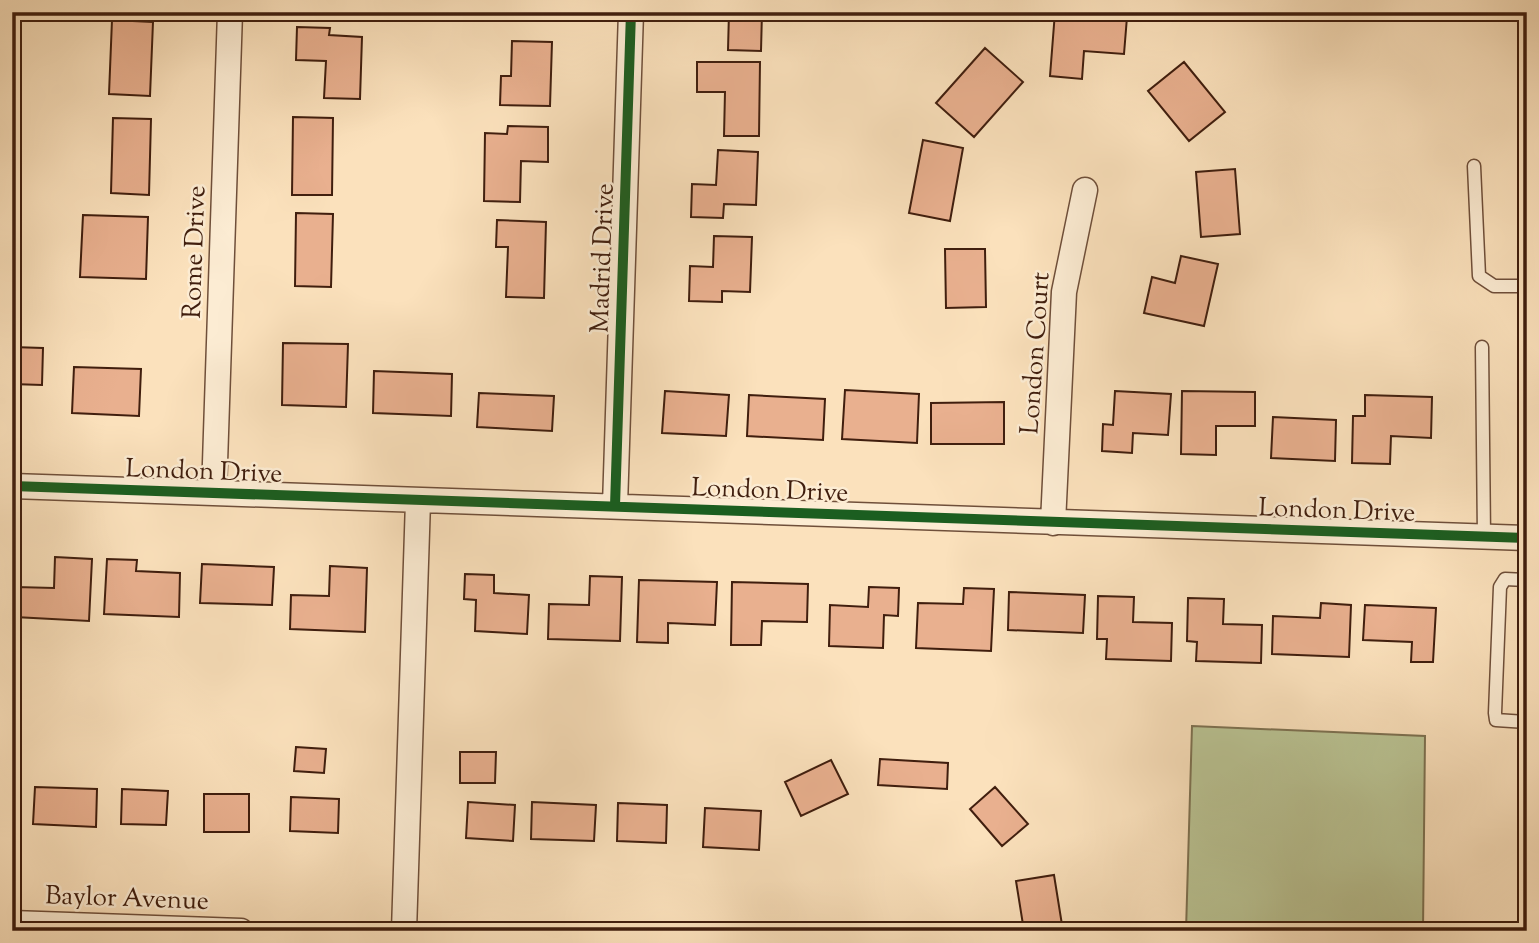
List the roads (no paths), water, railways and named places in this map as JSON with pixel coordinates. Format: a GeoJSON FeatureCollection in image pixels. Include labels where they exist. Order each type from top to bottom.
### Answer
{"type":"FeatureCollection","features":[{"type":"Feature","properties":{"kind":"street","name":"Rome Drive"},"geometry":{"type":"LineString","coordinates":[[214,493],[230,12]]}},
{"type":"Feature","properties":{"kind":"street","name":"Madrid Drive"},"geometry":{"type":"LineString","coordinates":[[615,506],[631,12]]}},
{"type":"Feature","properties":{"kind":"street","name":"London Court"},"geometry":{"type":"LineString","coordinates":[[1053,523],[1064,292],[1085,190]]}},
{"type":"Feature","properties":{"kind":"street","name":"London Drive"},"geometry":{"type":"LineString","coordinates":[[12,486],[1527,538]]}},
{"type":"Feature","properties":{"kind":"street"},"geometry":{"type":"LineString","coordinates":[[404,931],[418,501]]}},
{"type":"Feature","properties":{"kind":"street","name":"Baylor Avenue"},"geometry":{"type":"LineString","coordinates":[[12,923],[240,931]]}},
{"type":"Feature","properties":{"kind":"lane"},"geometry":{"type":"LineString","coordinates":[[1474,166],[1479,276],[1494,286],[1527,286]]}},
{"type":"Feature","properties":{"kind":"lane"},"geometry":{"type":"LineString","coordinates":[[1482,347],[1484,537]]}},
{"type":"Feature","properties":{"kind":"lane"},"geometry":{"type":"LineString","coordinates":[[1527,580],[1505,579],[1500,587],[1495,713],[1496,720],[1527,722]]}}]}
